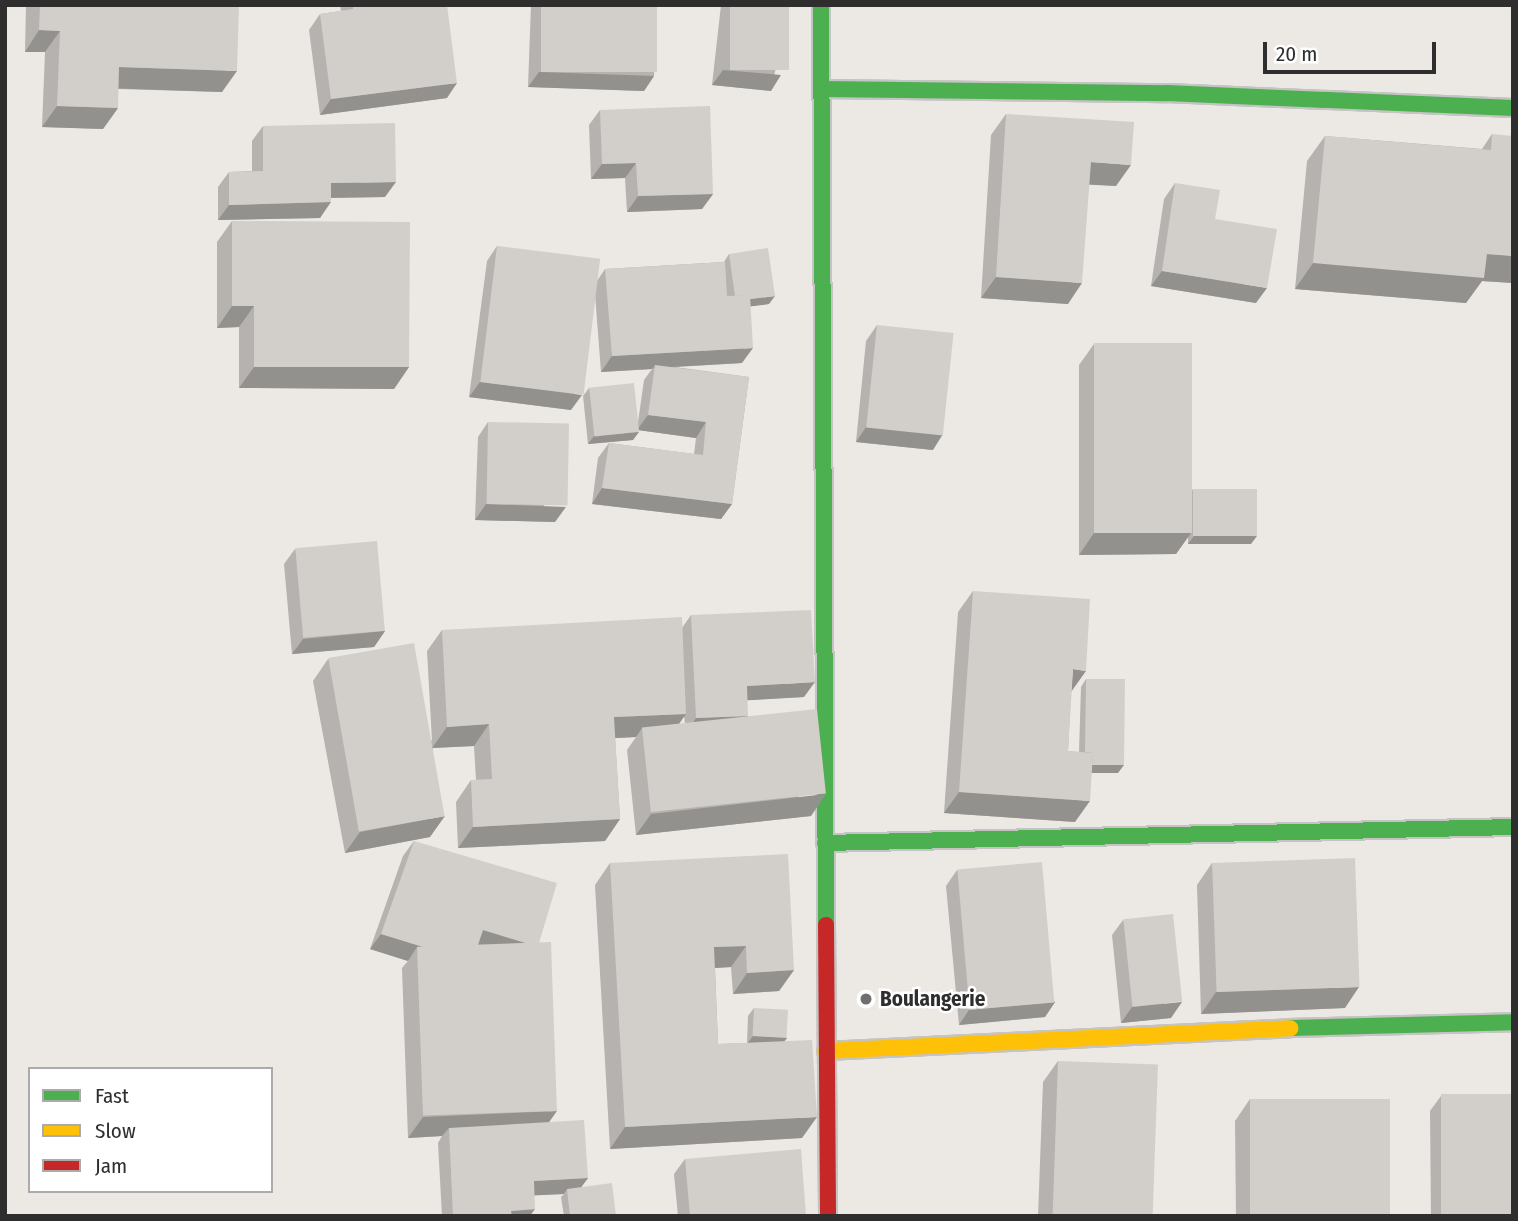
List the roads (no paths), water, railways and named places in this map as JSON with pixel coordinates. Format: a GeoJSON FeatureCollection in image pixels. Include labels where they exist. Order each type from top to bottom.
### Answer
{"type":"FeatureCollection","features":[{"type":"Feature","properties":{"kind":"street"},"geometry":{"type":"LineString","coordinates":[[821,5],[828,1216]]}},
{"type":"Feature","properties":{"kind":"street"},"geometry":{"type":"LineString","coordinates":[[822,89],[1167,93],[1513,108]]}},
{"type":"Feature","properties":{"kind":"street"},"geometry":{"type":"LineString","coordinates":[[825,843],[1513,827]]}},
{"type":"Feature","properties":{"kind":"street"},"geometry":{"type":"LineString","coordinates":[[826,1051],[1480,1018],[1513,1022]]}},
{"type":"Feature","properties":{"kind":"place","name":"Boulangerie"},"geometry":{"type":"Point","coordinates":[866,999]}}]}
